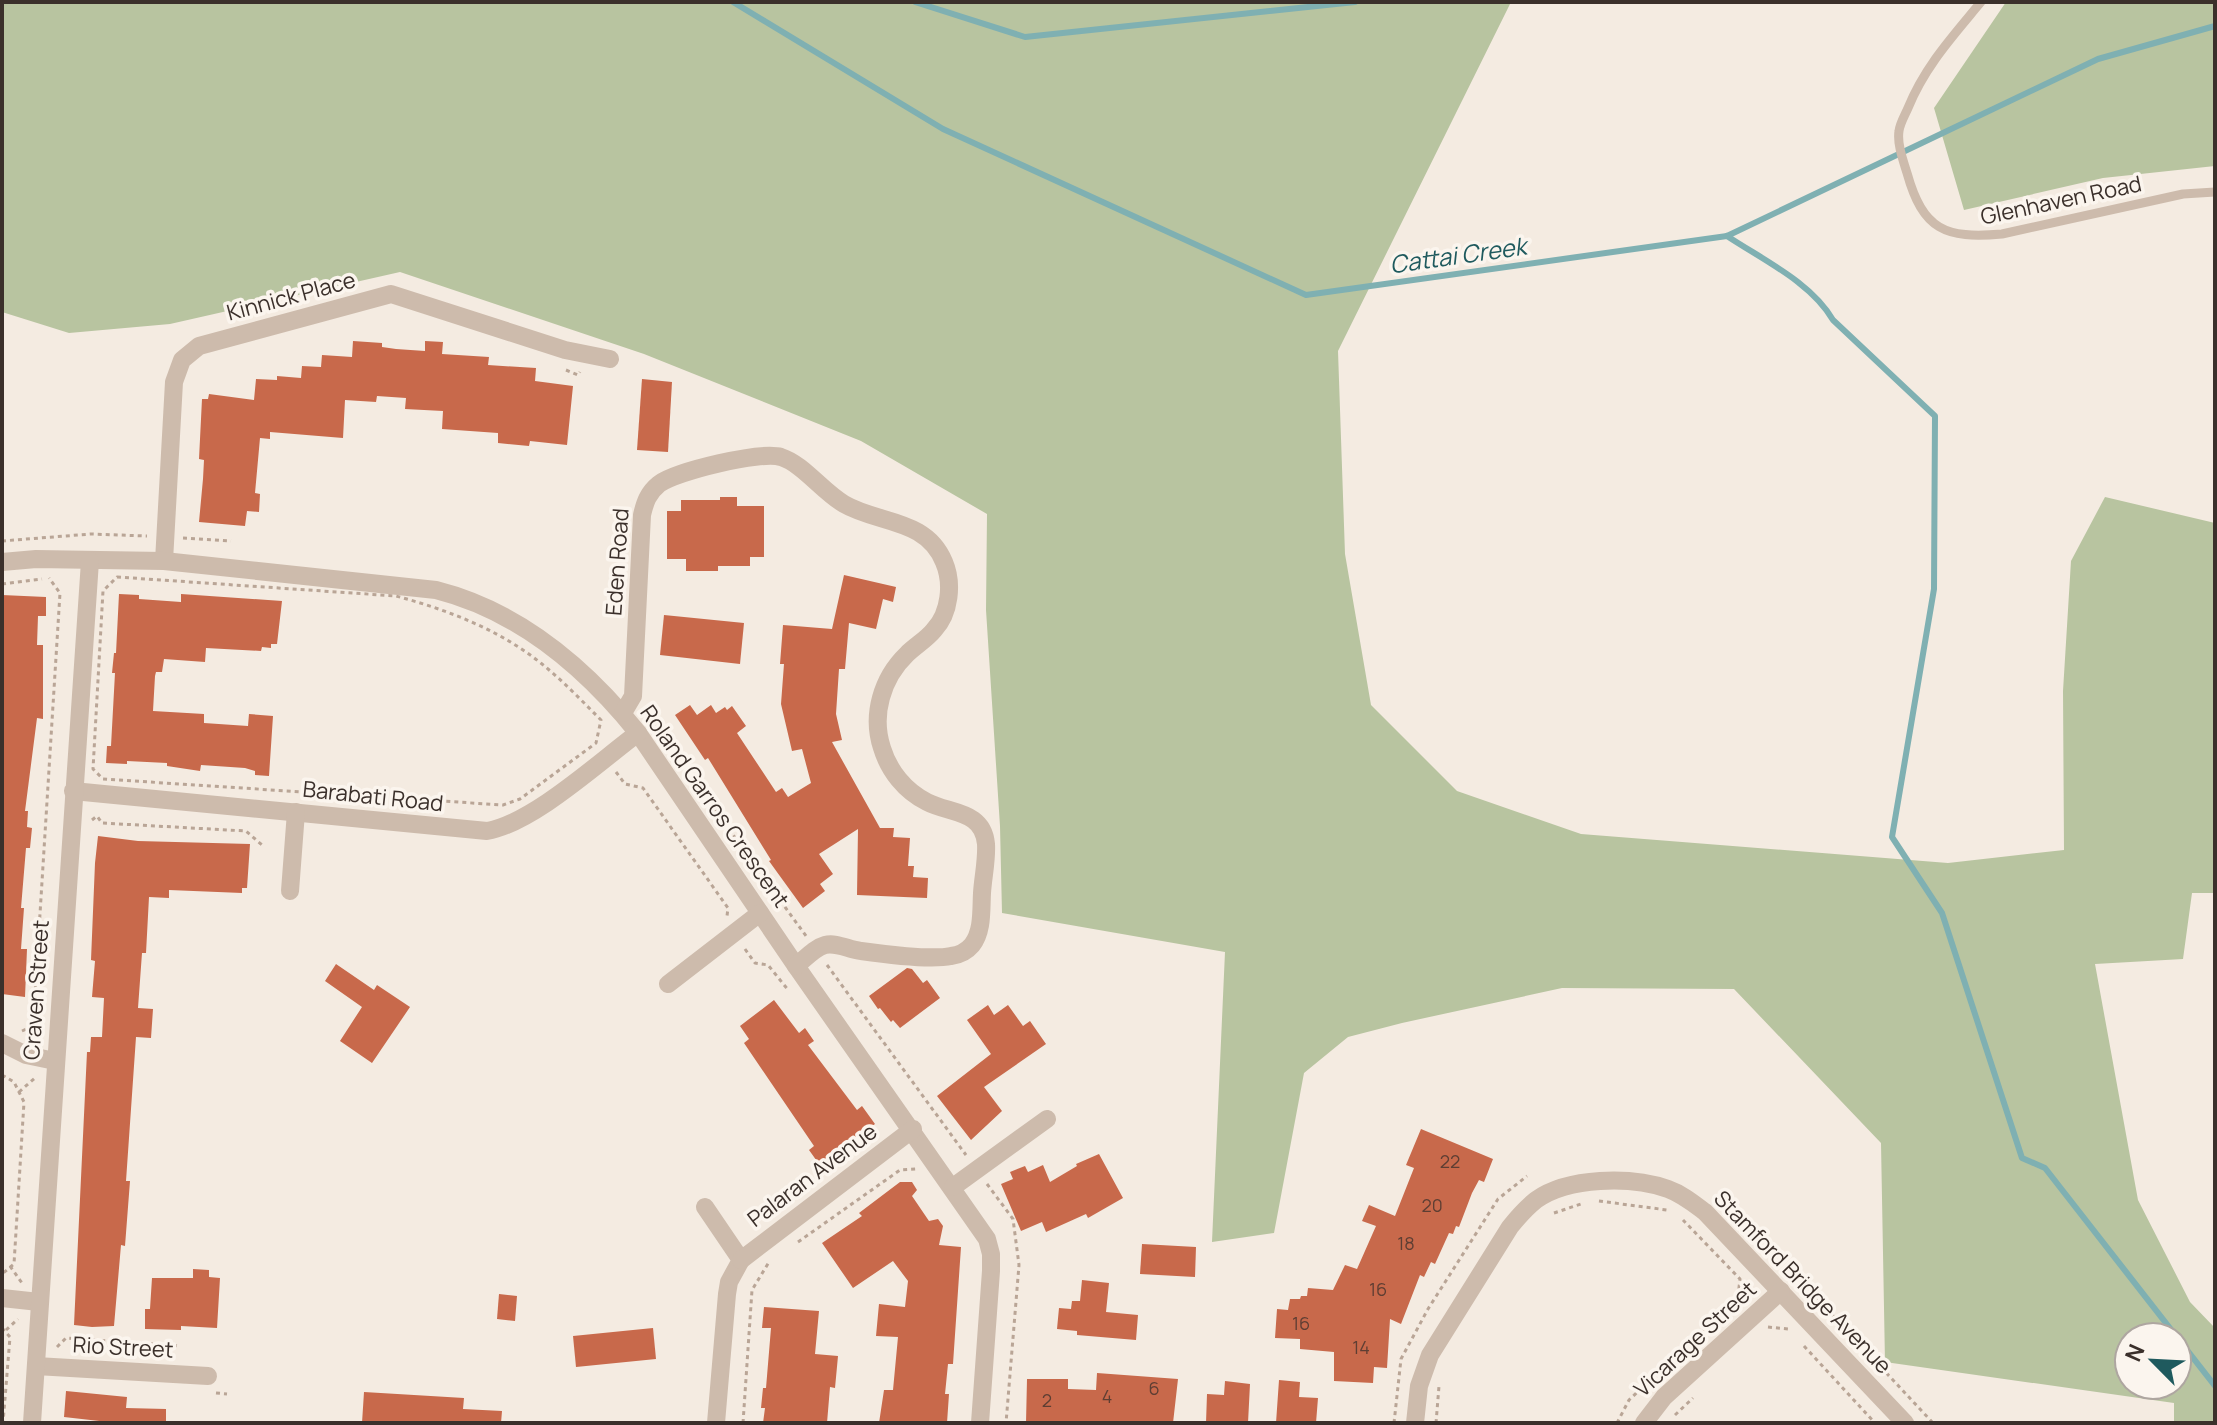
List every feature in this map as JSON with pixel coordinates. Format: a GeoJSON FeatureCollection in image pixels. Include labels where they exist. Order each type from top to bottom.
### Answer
{"type":"FeatureCollection","features":[{"type":"Feature","properties":{"kind":"street","name":"Kinnick Place"},"geometry":{"type":"LineString","coordinates":[[164,561],[174,382],[182,360],[199,346],[391,294],[565,350],[601,357]]}},
{"type":"Feature","properties":{"kind":"street","name":"Eden Road"},"geometry":{"type":"LineString","coordinates":[[623,713],[633,696],[642,515],[649,493],[665,480],[754,455],[780,457],[793,462],[816,484],[846,505],[864,514],[912,527],[938,550],[949,577],[945,612],[935,630],[895,668],[885,685],[879,702],[879,736],[888,763],[909,790],[929,803],[969,815],[980,826],[986,844],[978,934],[968,949],[950,957],[858,951],[832,945],[816,950],[796,966]]}},
{"type":"Feature","properties":{"kind":"street","name":"Roland Garros Crescent"},"geometry":{"type":"LineString","coordinates":[[2,562],[36,559],[164,561],[436,590],[468,598],[555,647],[623,713],[638,733],[796,966],[983,1231],[991,1254],[980,1423]]}},
{"type":"Feature","properties":{"kind":"street","name":"Craven Street"},"geometry":{"type":"LineString","coordinates":[[32,1423],[43,1366],[39,1302],[90,561]]}},
{"type":"Feature","properties":{"kind":"street","name":"Barabati Road"},"geometry":{"type":"LineString","coordinates":[[73,791],[487,831],[505,828],[526,817],[601,750],[638,733]]}},
{"type":"Feature","properties":{"kind":"street"},"geometry":{"type":"LineString","coordinates":[[290,891],[296,812]]}},
{"type":"Feature","properties":{"kind":"street"},"geometry":{"type":"LineString","coordinates":[[668,984],[760,913]]}},
{"type":"Feature","properties":{"kind":"street"},"geometry":{"type":"LineString","coordinates":[[9,1038],[26,1055],[55,1061]]}},
{"type":"Feature","properties":{"kind":"street"},"geometry":{"type":"LineString","coordinates":[[953,1187],[1047,1119]]}},
{"type":"Feature","properties":{"kind":"street","name":"Palaran Avenue"},"geometry":{"type":"LineString","coordinates":[[741,1260],[913,1129]]}},
{"type":"Feature","properties":{"kind":"street","name":"Stamford Bridge Avenue"},"geometry":{"type":"LineString","coordinates":[[1415,1423],[1423,1371],[1510,1227],[1523,1211],[1554,1190],[1592,1181],[1648,1184],[1678,1193],[1713,1219],[1905,1423]]}},
{"type":"Feature","properties":{"kind":"street"},"geometry":{"type":"LineString","coordinates":[[705,1207],[741,1260],[729,1282],[727,1294],[716,1423]]}},
{"type":"Feature","properties":{"kind":"street","name":"Vicarage Street"},"geometry":{"type":"LineString","coordinates":[[1644,1423],[1664,1397],[1781,1291]]}},
{"type":"Feature","properties":{"kind":"street"},"geometry":{"type":"LineString","coordinates":[[2,1298],[39,1302]]}},
{"type":"Feature","properties":{"kind":"street","name":"Rio Street"},"geometry":{"type":"LineString","coordinates":[[43,1366],[208,1376]]}},
{"type":"Feature","properties":{"kind":"lane","name":"Glenhaven Road"},"geometry":{"type":"LineString","coordinates":[[1981,2],[1941,49],[1919,81],[1899,131],[1900,149],[1912,192],[1927,220],[1972,237],[2002,234],[2183,194],[2215,192]]}},
{"type":"Feature","properties":{"kind":"path"},"geometry":{"type":"LineString","coordinates":[[564,370],[578,375],[601,357]]}},
{"type":"Feature","properties":{"kind":"path"},"geometry":{"type":"LineString","coordinates":[[2,541],[91,534],[164,537]]}},
{"type":"Feature","properties":{"kind":"path"},"geometry":{"type":"LineString","coordinates":[[164,561],[179,538],[231,541]]}},
{"type":"Feature","properties":{"kind":"path"},"geometry":{"type":"LineString","coordinates":[[601,750],[520,799],[503,805],[103,779],[93,769],[103,591],[117,577],[396,596],[433,606],[490,630],[542,664],[601,720],[601,750],[625,784],[643,788],[728,908],[726,920],[755,963],[768,965],[793,997]]}},
{"type":"Feature","properties":{"kind":"path"},"geometry":{"type":"LineString","coordinates":[[2,584],[50,578],[60,593],[33,1026],[9,1038]]}},
{"type":"Feature","properties":{"kind":"path"},"geometry":{"type":"LineString","coordinates":[[86,827],[97,816],[102,823],[246,831],[262,845]]}},
{"type":"Feature","properties":{"kind":"path"},"geometry":{"type":"LineString","coordinates":[[2,1075],[14,1082],[24,1102],[14,1264],[2,1274]]}},
{"type":"Feature","properties":{"kind":"path"},"geometry":{"type":"LineString","coordinates":[[793,1246],[900,1170],[921,1169]]}},
{"type":"Feature","properties":{"kind":"path"},"geometry":{"type":"LineString","coordinates":[[1394,1423],[1401,1359],[1498,1199],[1527,1176]]}},
{"type":"Feature","properties":{"kind":"path"},"geometry":{"type":"LineString","coordinates":[[763,1216],[801,1189]]}},
{"type":"Feature","properties":{"kind":"path"},"geometry":{"type":"LineString","coordinates":[[1544,1216],[1593,1200],[1674,1211],[1740,1279],[1738,1296],[1629,1400],[1617,1423]]}},
{"type":"Feature","properties":{"kind":"path"},"geometry":{"type":"LineString","coordinates":[[743,1423],[752,1290],[769,1262]]}},
{"type":"Feature","properties":{"kind":"path"},"geometry":{"type":"LineString","coordinates":[[1810,1291],[1933,1423]]}},
{"type":"Feature","properties":{"kind":"path"},"geometry":{"type":"LineString","coordinates":[[1767,1327],[1788,1328]]}},
{"type":"Feature","properties":{"kind":"path"},"geometry":{"type":"LineString","coordinates":[[2,1328],[10,1337],[3,1423]]}},
{"type":"Feature","properties":{"kind":"path"},"geometry":{"type":"LineString","coordinates":[[43,1366],[66,1338],[180,1346]]}},
{"type":"Feature","properties":{"kind":"path"},"geometry":{"type":"LineString","coordinates":[[1798,1339],[1875,1423]]}},
{"type":"Feature","properties":{"kind":"path"},"geometry":{"type":"LineString","coordinates":[[1436,1423],[1441,1374]]}},
{"type":"Feature","properties":{"kind":"path"},"geometry":{"type":"LineString","coordinates":[[1667,1423],[1700,1391]]}},
{"type":"Feature","properties":{"kind":"green space"},"geometry":{"type":"Polygon","coordinates":[[[2,2],[1511,2],[1338,351],[1345,554],[1371,705],[1457,791],[1581,834],[1948,863],[2064,850],[2063,691],[2071,561],[2105,497],[2215,523],[2215,893],[2192,893],[2183,959],[2095,964],[2138,1200],[2190,1302],[2215,1328],[2215,1423],[2174,1423],[2174,1403],[2160,1401],[2193,1401],[2193,1321],[2113,1321],[2113,1394],[1885,1362],[1881,1143],[1734,989],[1562,988],[1348,1037],[1304,1073],[1274,1233],[1212,1242],[1225,952],[1002,913],[1000,826],[986,610],[987,514],[861,441],[644,354],[400,272],[170,324],[69,333],[2,312],[2,2]]]}},
{"type":"Feature","properties":{"kind":"green space"},"geometry":{"type":"Polygon","coordinates":[[[2006,2],[2215,2],[2215,166],[2103,178],[1964,210],[1934,108],[2006,2]]]}},
{"type":"Feature","properties":{"kind":"building"},"geometry":{"type":"Polygon","coordinates":[[[353,341],[425,351],[425,341],[443,342],[442,354],[489,357],[488,365],[536,368],[535,381],[573,386],[567,445],[530,441],[529,446],[498,443],[498,433],[442,429],[443,411],[405,409],[406,398],[377,396],[376,402],[345,400],[343,438],[270,432],[270,439],[260,438],[255,493],[260,494],[259,512],[247,511],[245,526],[199,522],[204,460],[199,459],[202,399],[208,399],[209,394],[254,400],[256,379],[277,380],[277,376],[301,378],[302,366],[321,367],[322,355],[352,357],[353,341]]]}},
{"type":"Feature","properties":{"kind":"building"},"geometry":{"type":"Polygon","coordinates":[[[642,379],[672,382],[668,452],[637,450],[642,379]]]}},
{"type":"Feature","properties":{"kind":"building"},"geometry":{"type":"Polygon","coordinates":[[[720,497],[737,497],[737,506],[764,506],[764,557],[750,557],[750,566],[718,566],[718,571],[686,571],[686,559],[667,559],[667,511],[681,511],[681,500],[720,500],[720,497]]]}},
{"type":"Feature","properties":{"kind":"building"},"geometry":{"type":"Polygon","coordinates":[[[844,575],[896,587],[893,602],[883,599],[876,629],[849,623],[845,669],[839,669],[836,714],[842,740],[832,742],[880,828],[894,828],[893,837],[910,838],[908,866],[914,866],[913,877],[928,878],[927,898],[857,895],[858,829],[819,854],[833,874],[820,884],[825,891],[803,908],[769,861],[708,758],[705,760],[675,715],[690,705],[697,715],[711,705],[716,713],[732,706],[746,726],[737,733],[776,792],[782,788],[788,797],[811,783],[802,749],[792,751],[781,704],[783,625],[832,629],[844,575]]]}},
{"type":"Feature","properties":{"kind":"building"},"geometry":{"type":"Polygon","coordinates":[[[119,594],[181,602],[181,594],[282,601],[277,644],[271,644],[271,648],[262,647],[261,651],[206,648],[205,662],[164,659],[162,672],[156,672],[155,676],[153,711],[204,714],[204,723],[248,726],[249,714],[273,716],[269,776],[255,775],[255,771],[245,768],[201,765],[200,771],[167,766],[167,763],[106,763],[107,746],[111,746],[115,673],[112,673],[119,594]]]}},
{"type":"Feature","properties":{"kind":"building"},"geometry":{"type":"Polygon","coordinates":[[[2,595],[46,597],[46,616],[38,616],[37,645],[43,645],[43,719],[37,718],[25,811],[28,811],[27,827],[32,828],[30,848],[26,848],[21,908],[24,908],[21,949],[27,949],[25,997],[2,994],[2,595]]]}},
{"type":"Feature","properties":{"kind":"building"},"geometry":{"type":"Polygon","coordinates":[[[664,615],[744,623],[740,664],[660,655],[664,615]]]}},
{"type":"Feature","properties":{"kind":"building"},"geometry":{"type":"Polygon","coordinates":[[[98,836],[138,841],[250,844],[247,888],[242,888],[242,893],[169,890],[169,898],[149,897],[146,953],[142,953],[138,1008],[153,1009],[151,1038],[136,1037],[126,1181],[130,1181],[125,1246],[121,1245],[114,1326],[92,1327],[74,1325],[87,1052],[90,1052],[91,1037],[102,1037],[104,998],[92,997],[98,836]]]}},
{"type":"Feature","properties":{"kind":"building"},"geometry":{"type":"Polygon","coordinates":[[[336,964],[374,990],[377,985],[410,1007],[372,1063],[340,1041],[362,1007],[325,981],[336,964]]]}},
{"type":"Feature","properties":{"kind":"building"},"geometry":{"type":"Polygon","coordinates":[[[907,968],[912,969],[923,983],[927,980],[940,998],[900,1028],[878,1009],[869,996],[907,968]]]}},
{"type":"Feature","properties":{"kind":"building"},"geometry":{"type":"Polygon","coordinates":[[[774,1000],[799,1033],[805,1028],[814,1041],[808,1045],[857,1110],[862,1106],[875,1124],[819,1164],[809,1150],[814,1146],[744,1043],[749,1039],[740,1026],[774,1000]]]}},
{"type":"Feature","properties":{"kind":"building"},"geometry":{"type":"Polygon","coordinates":[[[988,1005],[994,1015],[1008,1005],[1023,1026],[1030,1021],[1046,1044],[984,1087],[1002,1111],[971,1140],[937,1096],[991,1054],[967,1020],[988,1005]]]}},
{"type":"Feature","properties":{"kind":"building"},"geometry":{"type":"Polygon","coordinates":[[[1421,1129],[1493,1159],[1484,1182],[1479,1180],[1472,1193],[1459,1227],[1456,1226],[1453,1234],[1449,1233],[1435,1264],[1431,1262],[1424,1277],[1420,1275],[1401,1324],[1390,1319],[1387,1368],[1374,1367],[1373,1383],[1334,1381],[1334,1352],[1300,1349],[1300,1339],[1275,1338],[1277,1309],[1288,1310],[1290,1299],[1307,1296],[1308,1288],[1333,1290],[1345,1265],[1357,1269],[1376,1226],[1362,1221],[1369,1205],[1395,1216],[1414,1168],[1406,1165],[1421,1129]]]}},
{"type":"Feature","properties":{"kind":"building"},"geometry":{"type":"Polygon","coordinates":[[[1099,1154],[1123,1198],[1088,1218],[1086,1214],[1046,1232],[1042,1222],[1021,1231],[1001,1184],[1013,1179],[1010,1172],[1025,1166],[1028,1172],[1043,1165],[1050,1182],[1076,1164],[1099,1154]]]}},
{"type":"Feature","properties":{"kind":"building"},"geometry":{"type":"Polygon","coordinates":[[[900,1182],[912,1182],[917,1190],[912,1196],[929,1221],[938,1219],[943,1226],[939,1245],[961,1247],[953,1364],[948,1364],[945,1394],[949,1394],[947,1423],[879,1423],[884,1390],[893,1390],[898,1337],[876,1336],[879,1304],[905,1307],[908,1281],[893,1261],[853,1288],[822,1243],[862,1216],[859,1213],[900,1182]]]}},
{"type":"Feature","properties":{"kind":"building"},"geometry":{"type":"Polygon","coordinates":[[[1142,1244],[1196,1247],[1195,1277],[1140,1274],[1142,1244]]]}},
{"type":"Feature","properties":{"kind":"building"},"geometry":{"type":"Polygon","coordinates":[[[193,1269],[209,1270],[209,1277],[220,1278],[217,1328],[181,1326],[181,1330],[145,1329],[145,1309],[150,1309],[152,1278],[193,1278],[193,1269]]]}},
{"type":"Feature","properties":{"kind":"building"},"geometry":{"type":"Polygon","coordinates":[[[1082,1280],[1109,1283],[1106,1312],[1138,1315],[1136,1340],[1077,1335],[1077,1331],[1057,1329],[1059,1308],[1071,1309],[1072,1301],[1080,1301],[1082,1280]]]}},
{"type":"Feature","properties":{"kind":"building"},"geometry":{"type":"Polygon","coordinates":[[[499,1294],[517,1296],[515,1321],[497,1319],[499,1294]]]}},
{"type":"Feature","properties":{"kind":"building"},"geometry":{"type":"Polygon","coordinates":[[[764,1307],[819,1311],[815,1354],[838,1356],[835,1388],[830,1387],[827,1423],[763,1423],[765,1408],[761,1408],[763,1388],[766,1388],[771,1328],[762,1328],[764,1307]]]}},
{"type":"Feature","properties":{"kind":"building"},"geometry":{"type":"Polygon","coordinates":[[[653,1328],[656,1359],[576,1367],[573,1336],[653,1328]]]}},
{"type":"Feature","properties":{"kind":"building"},"geometry":{"type":"Polygon","coordinates":[[[1097,1373],[1178,1379],[1173,1423],[1026,1423],[1027,1379],[1068,1379],[1068,1389],[1096,1390],[1097,1373]]]}},
{"type":"Feature","properties":{"kind":"building"},"geometry":{"type":"Polygon","coordinates":[[[1279,1380],[1300,1382],[1299,1397],[1318,1398],[1316,1423],[1276,1423],[1279,1380]]]}},
{"type":"Feature","properties":{"kind":"building"},"geometry":{"type":"Polygon","coordinates":[[[1225,1381],[1250,1384],[1248,1423],[1206,1423],[1207,1394],[1224,1395],[1225,1381]]]}},
{"type":"Feature","properties":{"kind":"building"},"geometry":{"type":"Polygon","coordinates":[[[66,1391],[127,1397],[126,1408],[166,1409],[166,1423],[117,1423],[64,1417],[66,1391]]]}},
{"type":"Feature","properties":{"kind":"building"},"geometry":{"type":"Polygon","coordinates":[[[364,1392],[464,1398],[463,1409],[502,1411],[501,1423],[362,1423],[364,1392]]]}},
{"type":"Feature","properties":{"kind":"waterway","name":"Cattai Creek"},"geometry":{"type":"LineString","coordinates":[[733,2],[943,129],[1306,295],[1727,236],[2098,59],[2215,26]]}},
{"type":"Feature","properties":{"kind":"waterway"},"geometry":{"type":"LineString","coordinates":[[915,2],[1025,37],[1355,2]]}},
{"type":"Feature","properties":{"kind":"waterway"},"geometry":{"type":"LineString","coordinates":[[1727,236],[1812,294],[1833,320],[1935,416],[1934,589],[1892,837],[1942,913],[2022,1158],[2045,1168],[2215,1386]]}}]}
